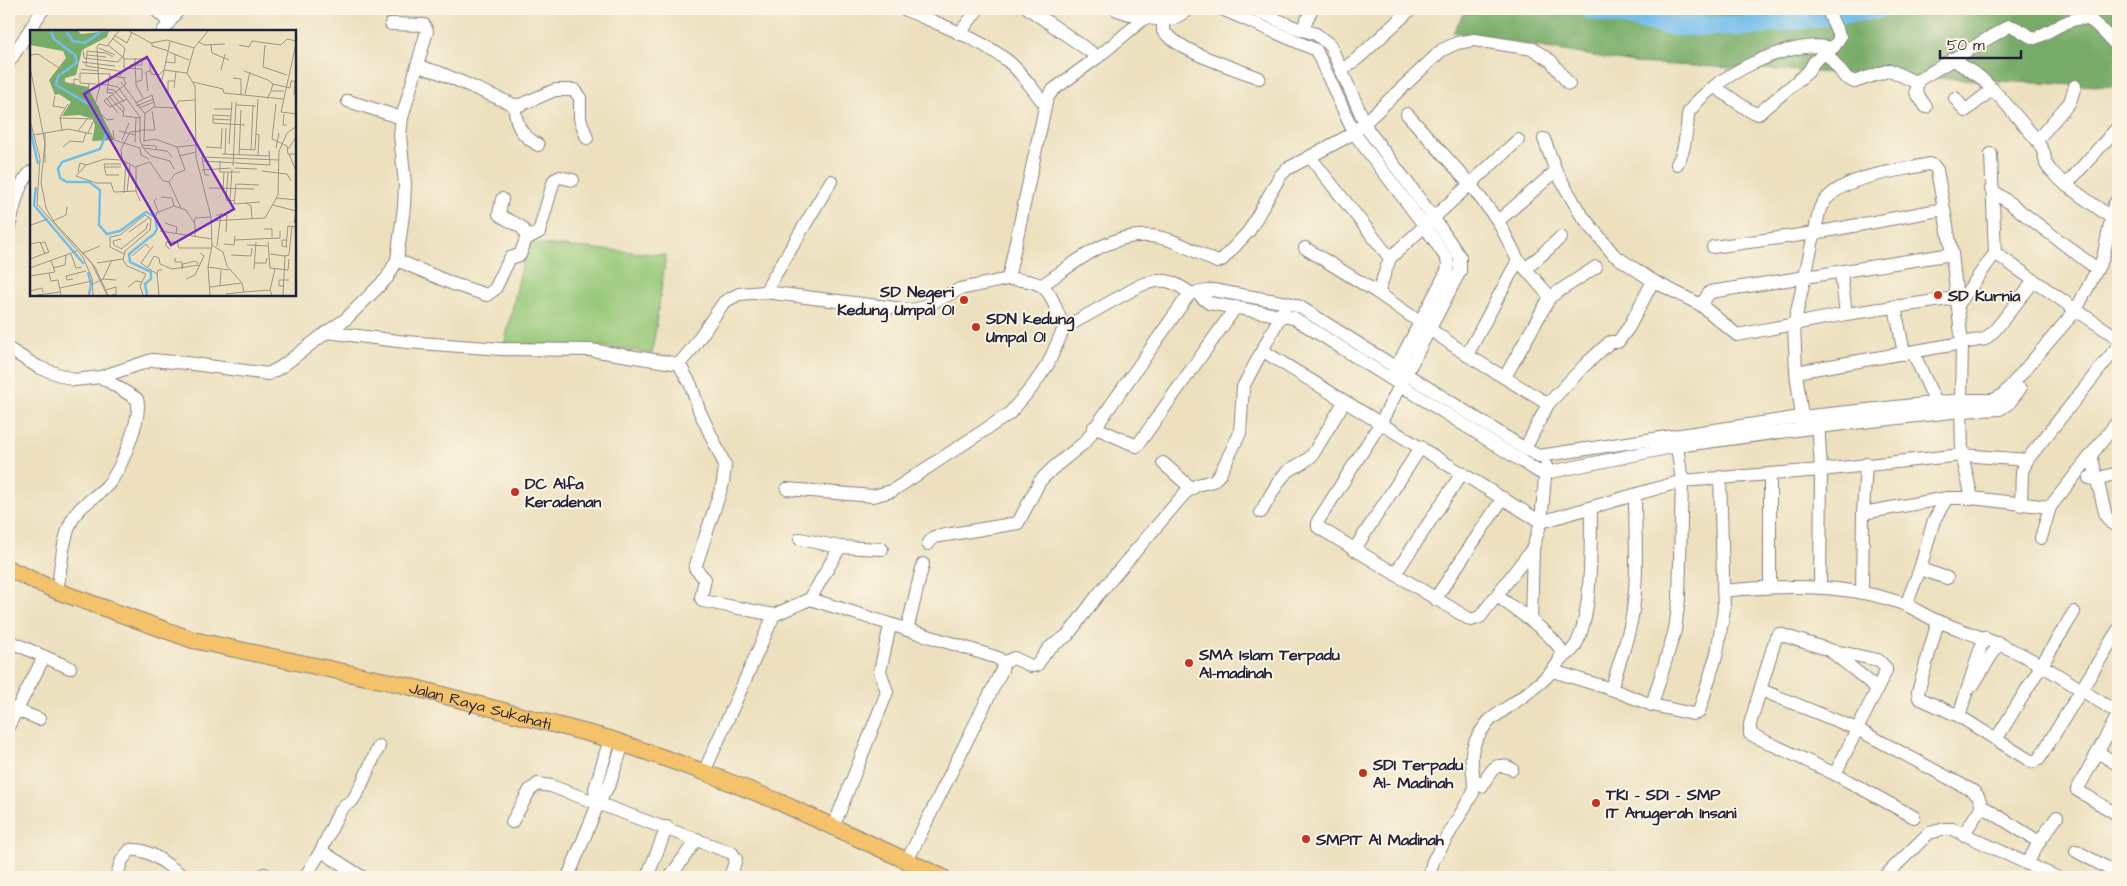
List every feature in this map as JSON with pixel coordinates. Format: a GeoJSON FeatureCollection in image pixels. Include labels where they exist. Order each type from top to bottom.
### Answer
{"type":"FeatureCollection","features":[{"type":"Feature","properties":{"kind":"main road","name":"Jalan Raya Sukahati"},"geometry":{"type":"LineString","coordinates":[[9,569],[57,591],[192,640],[404,684],[616,742],[704,772],[777,801],[942,877]]}},
{"type":"Feature","properties":{"kind":"street"},"geometry":{"type":"LineString","coordinates":[[9,62],[43,9]]}},
{"type":"Feature","properties":{"kind":"street"},"geometry":{"type":"LineString","coordinates":[[155,9],[166,27],[179,9]]}},
{"type":"Feature","properties":{"kind":"street"},"geometry":{"type":"LineString","coordinates":[[904,9],[999,54],[1010,63],[1044,103]]}},
{"type":"Feature","properties":{"kind":"street"},"geometry":{"type":"LineString","coordinates":[[959,34],[978,9]]}},
{"type":"Feature","properties":{"kind":"street"},"geometry":{"type":"LineString","coordinates":[[1029,9],[1098,57]]}},
{"type":"Feature","properties":{"kind":"street"},"geometry":{"type":"LineString","coordinates":[[1116,9],[1129,15],[1147,11],[1163,20],[1172,19],[1189,9]]}},
{"type":"Feature","properties":{"kind":"street"},"geometry":{"type":"LineString","coordinates":[[1222,9],[1296,32],[1321,37],[1330,45],[1368,130],[1429,221]]}},
{"type":"Feature","properties":{"kind":"street"},"geometry":{"type":"LineString","coordinates":[[1253,9],[1296,32],[1321,58],[1354,133],[1460,257],[1461,266],[1398,376],[1380,424],[1317,524],[1320,530],[1471,620],[1480,617],[1533,548]]}},
{"type":"Feature","properties":{"kind":"street"},"geometry":{"type":"LineString","coordinates":[[1296,32],[1312,9]]}},
{"type":"Feature","properties":{"kind":"street"},"geometry":{"type":"LineString","coordinates":[[1342,70],[1358,58],[1411,9]]}},
{"type":"Feature","properties":{"kind":"street"},"geometry":{"type":"LineString","coordinates":[[1716,87],[1750,111],[1758,114],[1808,72],[1814,62],[1829,50],[1840,37],[1827,9]]}},
{"type":"Feature","properties":{"kind":"street"},"geometry":{"type":"LineString","coordinates":[[1008,279],[1044,103],[1053,90],[1098,57],[1147,11]]}},
{"type":"Feature","properties":{"kind":"street"},"geometry":{"type":"LineString","coordinates":[[1677,164],[1682,156],[1688,114],[1716,87],[1735,73],[1788,50],[1810,46],[1829,50],[1845,77],[1854,82],[1890,70],[1913,82],[2009,26],[2014,26],[2028,37],[2035,38],[2080,17],[2088,18],[2113,34],[2118,47]]}},
{"type":"Feature","properties":{"kind":"street"},"geometry":{"type":"LineString","coordinates":[[1163,20],[1163,31],[1170,38],[1194,52],[1259,78]]}},
{"type":"Feature","properties":{"kind":"street"},"geometry":{"type":"LineString","coordinates":[[9,349],[38,367],[61,377],[74,380],[100,377],[152,360],[268,374],[281,368],[327,332],[346,320],[387,278],[396,260],[404,207],[405,184],[400,135],[402,118],[427,31],[426,27],[391,24]]}},
{"type":"Feature","properties":{"kind":"street"},"geometry":{"type":"LineString","coordinates":[[1042,285],[1103,246],[1136,237],[1149,236],[1166,240],[1219,261],[1249,231],[1280,176],[1310,156],[1354,133],[1442,50],[1457,43],[1474,40],[1533,49],[1551,61],[1569,84]]}},
{"type":"Feature","properties":{"kind":"street"},"geometry":{"type":"LineString","coordinates":[[1321,58],[1333,51]]}},
{"type":"Feature","properties":{"kind":"street"},"geometry":{"type":"LineString","coordinates":[[787,489],[873,496],[892,491],[1009,414],[1033,386],[1048,364],[1064,328],[1154,280],[1177,284],[1209,303],[1294,318],[1539,456],[1676,441],[1936,403],[2000,409],[2005,406],[2080,312],[2105,254],[2116,207],[2066,185],[2046,164],[2044,153],[2037,140],[1993,89],[1980,77],[1952,59]]}},
{"type":"Feature","properties":{"kind":"street"},"geometry":{"type":"LineString","coordinates":[[417,66],[438,72],[514,105],[520,105],[554,90],[574,90],[580,98],[580,119],[587,138]]}},
{"type":"Feature","properties":{"kind":"street"},"geometry":{"type":"LineString","coordinates":[[1918,80],[1916,92],[1926,107]]}},
{"type":"Feature","properties":{"kind":"street"},"geometry":{"type":"LineString","coordinates":[[2037,140],[2070,102],[2075,86]]}},
{"type":"Feature","properties":{"kind":"street"},"geometry":{"type":"LineString","coordinates":[[1955,98],[1965,111],[1993,89]]}},
{"type":"Feature","properties":{"kind":"street"},"geometry":{"type":"LineString","coordinates":[[348,101],[402,118]]}},
{"type":"Feature","properties":{"kind":"street"},"geometry":{"type":"LineString","coordinates":[[514,105],[518,127],[521,132],[538,145]]}},
{"type":"Feature","properties":{"kind":"street"},"geometry":{"type":"LineString","coordinates":[[1407,114],[1470,184],[1498,221],[1522,265],[1550,298]]}},
{"type":"Feature","properties":{"kind":"street"},"geometry":{"type":"LineString","coordinates":[[2066,185],[2118,127]]}},
{"type":"Feature","properties":{"kind":"street"},"geometry":{"type":"LineString","coordinates":[[1544,139],[1556,171],[1580,213],[1614,255],[1653,282],[1701,305],[1737,335],[1895,306],[1957,301],[1995,253],[1991,154]]}},
{"type":"Feature","properties":{"kind":"street"},"geometry":{"type":"LineString","coordinates":[[1378,293],[1390,258],[1518,140]]}},
{"type":"Feature","properties":{"kind":"street"},"geometry":{"type":"LineString","coordinates":[[1310,156],[1390,258]]}},
{"type":"Feature","properties":{"kind":"street"},"geometry":{"type":"LineString","coordinates":[[1803,423],[1796,372],[1794,325],[1820,208],[1825,198],[1838,189],[1858,180],[1929,164],[1934,166],[1937,170],[1952,254],[1962,344],[1962,455],[1972,498]]}},
{"type":"Feature","properties":{"kind":"street"},"geometry":{"type":"LineString","coordinates":[[1498,221],[1556,171]]}},
{"type":"Feature","properties":{"kind":"street"},"geometry":{"type":"LineString","coordinates":[[9,226],[17,192],[24,179],[30,173]]}},
{"type":"Feature","properties":{"kind":"street"},"geometry":{"type":"LineString","coordinates":[[526,239],[539,232],[554,180],[560,177],[573,180]]}},
{"type":"Feature","properties":{"kind":"street"},"geometry":{"type":"LineString","coordinates":[[765,292],[831,182]]}},
{"type":"Feature","properties":{"kind":"street"},"geometry":{"type":"LineString","coordinates":[[1992,189],[2097,269]]}},
{"type":"Feature","properties":{"kind":"street"},"geometry":{"type":"LineString","coordinates":[[396,260],[453,284],[487,295],[495,289],[510,258],[520,255],[526,239],[522,228],[499,214],[502,199]]}},
{"type":"Feature","properties":{"kind":"street"},"geometry":{"type":"LineString","coordinates":[[1713,247],[1815,233],[1944,209]]}},
{"type":"Feature","properties":{"kind":"street"},"geometry":{"type":"LineString","coordinates":[[1467,355],[1522,265],[1561,237]]}},
{"type":"Feature","properties":{"kind":"street"},"geometry":{"type":"LineString","coordinates":[[1305,248],[1378,293],[1467,355],[1548,404]]}},
{"type":"Feature","properties":{"kind":"street"},"geometry":{"type":"LineString","coordinates":[[1995,253],[2118,338]]}},
{"type":"Feature","properties":{"kind":"street"},"geometry":{"type":"LineString","coordinates":[[1701,305],[1710,292],[1952,254]]}},
{"type":"Feature","properties":{"kind":"street"},"geometry":{"type":"LineString","coordinates":[[1505,377],[1550,298],[1596,267]]}},
{"type":"Feature","properties":{"kind":"street"},"geometry":{"type":"LineString","coordinates":[[1841,272],[1846,314]]}},
{"type":"Feature","properties":{"kind":"street"},"geometry":{"type":"LineString","coordinates":[[679,364],[724,302],[738,294],[765,292],[911,310],[921,308],[960,289],[1008,279],[1036,282],[1042,285],[1048,291],[1064,328]]}},
{"type":"Feature","properties":{"kind":"street"},"geometry":{"type":"LineString","coordinates":[[1796,372],[1979,341],[1990,336],[2034,281]]}},
{"type":"Feature","properties":{"kind":"street"},"geometry":{"type":"LineString","coordinates":[[1525,449],[1548,404],[1585,364],[1610,342],[1618,342],[1629,327],[1653,282]]}},
{"type":"Feature","properties":{"kind":"street"},"geometry":{"type":"LineString","coordinates":[[928,544],[934,538],[1018,523],[1046,474],[1081,447],[1193,293],[1212,290],[1288,303],[1300,307],[1539,472],[1546,473],[1676,441]]}},
{"type":"Feature","properties":{"kind":"street"},"geometry":{"type":"LineString","coordinates":[[1003,663],[1014,658],[1032,666],[1037,665],[1049,648],[1068,635],[1140,543],[1191,488],[1214,481],[1220,474],[1240,433],[1243,387],[1288,303]]}},
{"type":"Feature","properties":{"kind":"street"},"geometry":{"type":"LineString","coordinates":[[1895,306],[1908,353],[1936,403]]}},
{"type":"Feature","properties":{"kind":"street"},"geometry":{"type":"LineString","coordinates":[[1094,427],[1137,446],[1236,307]]}},
{"type":"Feature","properties":{"kind":"street"},"geometry":{"type":"LineString","coordinates":[[327,332],[406,342],[482,348],[591,350],[679,364]]}},
{"type":"Feature","properties":{"kind":"street"},"geometry":{"type":"LineString","coordinates":[[2021,505],[2022,472],[2027,460],[2118,346]]}},
{"type":"Feature","properties":{"kind":"street"},"geometry":{"type":"LineString","coordinates":[[1263,350],[1344,402],[1541,522],[1682,481],[1770,475],[1962,455],[2027,460]]}},
{"type":"Feature","properties":{"kind":"street"},"geometry":{"type":"LineString","coordinates":[[679,364],[691,385],[699,410],[725,465],[723,483],[695,568],[704,579],[702,598],[708,603],[774,615],[810,599],[840,547]]}},
{"type":"Feature","properties":{"kind":"street"},"geometry":{"type":"LineString","coordinates":[[57,591],[71,522],[77,510],[110,483],[123,460],[131,438],[139,404],[137,400],[100,377]]}},
{"type":"Feature","properties":{"kind":"street"},"geometry":{"type":"LineString","coordinates":[[1261,512],[1281,478],[1308,460],[1313,454],[1344,402]]}},
{"type":"Feature","properties":{"kind":"street"},"geometry":{"type":"LineString","coordinates":[[1818,421],[1961,406]]}},
{"type":"Feature","properties":{"kind":"street"},"geometry":{"type":"LineString","coordinates":[[1818,421],[1821,470],[1820,588]]}},
{"type":"Feature","properties":{"kind":"street"},"geometry":{"type":"LineString","coordinates":[[2041,538],[2050,507],[2118,421]]}},
{"type":"Feature","properties":{"kind":"street"},"geometry":{"type":"LineString","coordinates":[[1652,705],[1670,647],[1677,616],[1682,481],[1676,441]]}},
{"type":"Feature","properties":{"kind":"street"},"geometry":{"type":"LineString","coordinates":[[1354,550],[1421,448]]}},
{"type":"Feature","properties":{"kind":"street"},"geometry":{"type":"LineString","coordinates":[[2091,455],[2106,516],[2111,523],[2118,526]]}},
{"type":"Feature","properties":{"kind":"street"},"geometry":{"type":"LineString","coordinates":[[1531,620],[1533,548],[1541,522],[1546,456]]}},
{"type":"Feature","properties":{"kind":"street"},"geometry":{"type":"LineString","coordinates":[[1163,463],[1191,488]]}},
{"type":"Feature","properties":{"kind":"street"},"geometry":{"type":"LineString","coordinates":[[1862,593],[1866,464]]}},
{"type":"Feature","properties":{"kind":"street"},"geometry":{"type":"LineString","coordinates":[[1395,574],[1462,473]]}},
{"type":"Feature","properties":{"kind":"street"},"geometry":{"type":"LineString","coordinates":[[2075,475],[2096,479],[2118,473]]}},
{"type":"Feature","properties":{"kind":"street"},"geometry":{"type":"LineString","coordinates":[[1770,475],[1770,587]]}},
{"type":"Feature","properties":{"kind":"street"},"geometry":{"type":"LineString","coordinates":[[1553,671],[1611,689],[1652,705],[1693,714],[1696,714],[1701,709],[1720,636],[1724,609],[1720,477]]}},
{"type":"Feature","properties":{"kind":"street"},"geometry":{"type":"LineString","coordinates":[[1611,689],[1627,638],[1633,606],[1635,587],[1635,496]]}},
{"type":"Feature","properties":{"kind":"street"},"geometry":{"type":"LineString","coordinates":[[1435,599],[1503,498]]}},
{"type":"Feature","properties":{"kind":"street"},"geometry":{"type":"LineString","coordinates":[[1863,513],[1947,498],[1972,498],[2050,507]]}},
{"type":"Feature","properties":{"kind":"street"},"geometry":{"type":"LineString","coordinates":[[1906,605],[1920,569],[1934,520],[1947,498]]}},
{"type":"Feature","properties":{"kind":"street"},"geometry":{"type":"LineString","coordinates":[[1560,658],[1566,657],[1575,647],[1584,622],[1589,586],[1591,508]]}},
{"type":"Feature","properties":{"kind":"street"},"geometry":{"type":"LineString","coordinates":[[800,539],[840,547],[882,549]]}},
{"type":"Feature","properties":{"kind":"street"},"geometry":{"type":"LineString","coordinates":[[907,630],[923,564]]}},
{"type":"Feature","properties":{"kind":"street"},"geometry":{"type":"LineString","coordinates":[[1920,569],[1947,578]]}},
{"type":"Feature","properties":{"kind":"street"},"geometry":{"type":"LineString","coordinates":[[1723,591],[1770,587],[1820,588],[1862,593],[1906,605],[1938,621],[2000,643],[2042,665],[2118,714],[2077,790],[2118,815]]}},
{"type":"Feature","properties":{"kind":"street"},"geometry":{"type":"LineString","coordinates":[[1429,877],[1433,861],[1471,799],[1475,782],[1471,755],[1482,730],[1489,722],[1547,678],[1560,658],[1559,648],[1531,620],[1497,596]]}},
{"type":"Feature","properties":{"kind":"street"},"geometry":{"type":"LineString","coordinates":[[810,599],[890,626],[998,658],[1003,663]]}},
{"type":"Feature","properties":{"kind":"street"},"geometry":{"type":"LineString","coordinates":[[1997,738],[2074,612]]}},
{"type":"Feature","properties":{"kind":"street"},"geometry":{"type":"LineString","coordinates":[[704,772],[774,615]]}},
{"type":"Feature","properties":{"kind":"street"},"geometry":{"type":"LineString","coordinates":[[1938,621],[1918,696],[1922,700],[1960,716],[1997,738],[2029,761],[2036,761],[2118,630]]}},
{"type":"Feature","properties":{"kind":"street"},"geometry":{"type":"LineString","coordinates":[[833,828],[887,692],[880,671],[890,626]]}},
{"type":"Feature","properties":{"kind":"street"},"geometry":{"type":"LineString","coordinates":[[1835,774],[1886,671],[1882,663],[1778,634],[1749,729],[1750,734],[1835,774],[1914,817]]}},
{"type":"Feature","properties":{"kind":"street"},"geometry":{"type":"LineString","coordinates":[[1960,716],[1984,637]]}},
{"type":"Feature","properties":{"kind":"street"},"geometry":{"type":"LineString","coordinates":[[9,642],[70,668]]}},
{"type":"Feature","properties":{"kind":"street"},"geometry":{"type":"LineString","coordinates":[[1964,699],[2000,643]]}},
{"type":"Feature","properties":{"kind":"street"},"geometry":{"type":"LineString","coordinates":[[1830,650],[1877,688]]}},
{"type":"Feature","properties":{"kind":"street"},"geometry":{"type":"LineString","coordinates":[[9,725],[12,708],[44,658]]}},
{"type":"Feature","properties":{"kind":"street"},"geometry":{"type":"LineString","coordinates":[[907,861],[1002,670],[1003,663]]}},
{"type":"Feature","properties":{"kind":"street"},"geometry":{"type":"LineString","coordinates":[[1761,690],[1857,729],[1973,791],[1978,796],[1982,806],[2039,842]]}},
{"type":"Feature","properties":{"kind":"street"},"geometry":{"type":"LineString","coordinates":[[12,708],[39,719]]}},
{"type":"Feature","properties":{"kind":"street"},"geometry":{"type":"LineString","coordinates":[[568,877],[598,804],[610,783],[616,742]]}},
{"type":"Feature","properties":{"kind":"street"},"geometry":{"type":"LineString","coordinates":[[305,877],[322,851],[339,812],[352,801],[379,746]]}},
{"type":"Feature","properties":{"kind":"street"},"geometry":{"type":"LineString","coordinates":[[2098,752],[2118,765]]}},
{"type":"Feature","properties":{"kind":"street"},"geometry":{"type":"LineString","coordinates":[[1475,782],[1482,786],[1492,770],[1497,766],[1503,765],[1512,769]]}},
{"type":"Feature","properties":{"kind":"street"},"geometry":{"type":"LineString","coordinates":[[512,822],[530,790],[538,784],[550,786],[667,827],[735,855],[736,864],[730,877]]}},
{"type":"Feature","properties":{"kind":"street"},"geometry":{"type":"LineString","coordinates":[[1963,834],[1982,806]]}},
{"type":"Feature","properties":{"kind":"street"},"geometry":{"type":"LineString","coordinates":[[2027,864],[2039,842],[2057,817]]}},
{"type":"Feature","properties":{"kind":"street"},"geometry":{"type":"LineString","coordinates":[[647,877],[667,827]]}},
{"type":"Feature","properties":{"kind":"street"},"geometry":{"type":"LineString","coordinates":[[1884,877],[1929,834],[1945,829],[1953,829],[2056,877]]}},
{"type":"Feature","properties":{"kind":"street"},"geometry":{"type":"LineString","coordinates":[[670,877],[697,839]]}},
{"type":"Feature","properties":{"kind":"street"},"geometry":{"type":"LineString","coordinates":[[116,877],[122,860],[130,850],[137,849],[145,851],[184,877]]}},
{"type":"Feature","properties":{"kind":"street"},"geometry":{"type":"LineString","coordinates":[[322,851],[362,877]]}},
{"type":"Feature","properties":{"kind":"street"},"geometry":{"type":"LineString","coordinates":[[2076,851],[2113,870]]}},
{"type":"Feature","properties":{"kind":"green space"},"geometry":{"type":"Polygon","coordinates":[[[1466,9],[2118,9],[2118,87],[1634,63],[1453,32],[1466,9]]]}},
{"type":"Feature","properties":{"kind":"green space"},"geometry":{"type":"Polygon","coordinates":[[[527,243],[666,255],[652,354],[614,347],[504,346],[527,243]]]}},
{"type":"Feature","properties":{"kind":"waterway"},"geometry":{"type":"LineString","coordinates":[[1589,9],[1674,26],[1751,26],[1877,9]]}},
{"type":"Feature","properties":{"kind":"place","name":"SD Kurnia"},"geometry":{"type":"Point","coordinates":[1938,295]}},
{"type":"Feature","properties":{"kind":"place","name":"SD Negeri Kedung Umpal 01"},"geometry":{"type":"Point","coordinates":[964,300]}},
{"type":"Feature","properties":{"kind":"place","name":"SDN kedung Umpal 01"},"geometry":{"type":"Point","coordinates":[976,327]}},
{"type":"Feature","properties":{"kind":"place","name":"DC Alfa Keradenan"},"geometry":{"type":"Point","coordinates":[515,492]}},
{"type":"Feature","properties":{"kind":"place","name":"SMA Islam Terpadu Al-madinah"},"geometry":{"type":"Point","coordinates":[1189,663]}},
{"type":"Feature","properties":{"kind":"place","name":"SDI Terpadu Al- Madinah"},"geometry":{"type":"Point","coordinates":[1363,773]}},
{"type":"Feature","properties":{"kind":"place","name":"TKI - SDI - SMP IT Anugerah Insani"},"geometry":{"type":"Point","coordinates":[1596,803]}},
{"type":"Feature","properties":{"kind":"place","name":"SMPIT Al Madinah"},"geometry":{"type":"Point","coordinates":[1306,839]}}]}
